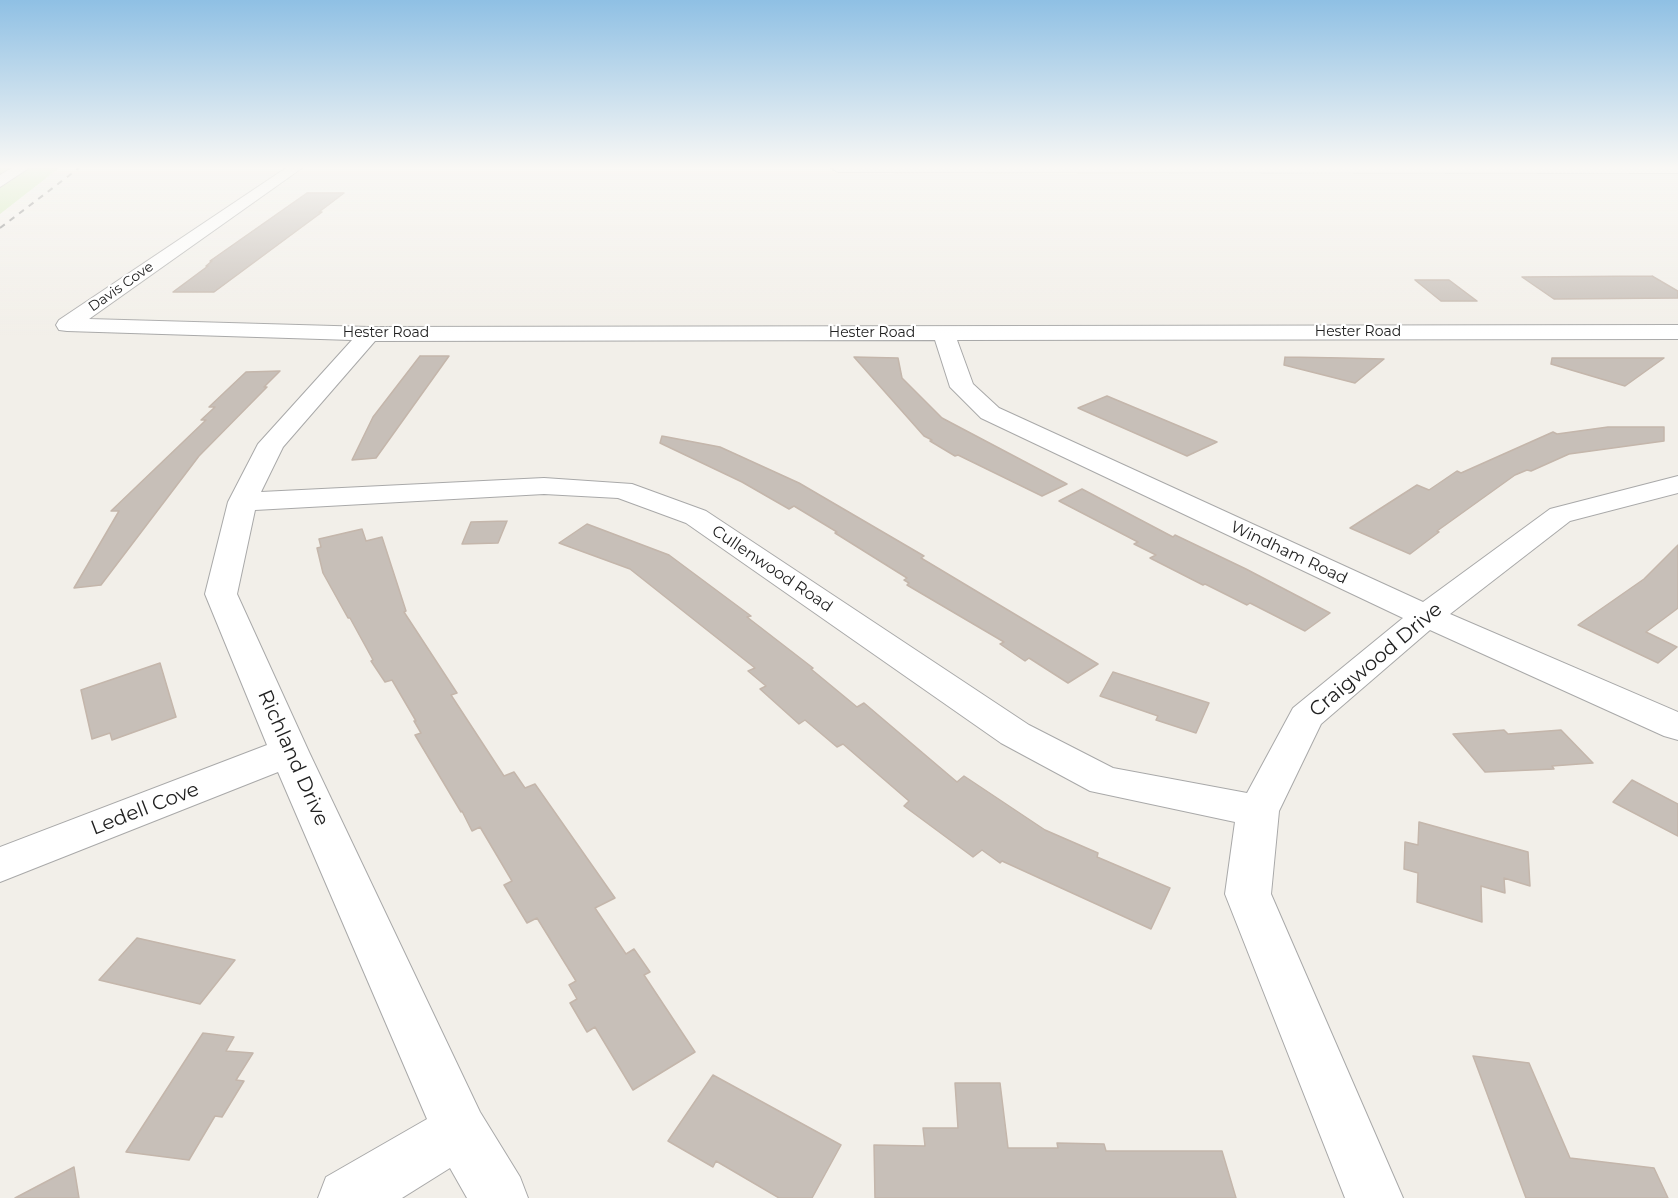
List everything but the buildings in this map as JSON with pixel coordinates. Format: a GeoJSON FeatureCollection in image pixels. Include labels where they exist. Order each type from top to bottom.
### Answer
{"type":"FeatureCollection","features":[{"type":"Feature","properties":{"kind":"street","name":"Davis Cove"},"geometry":{"type":"LineString","coordinates":[[67,325],[214,224]]}},
{"type":"Feature","properties":{"kind":"street","name":"Hester Road"},"geometry":{"type":"LineString","coordinates":[[67,325],[369,334],[1678,332]]}},
{"type":"Feature","properties":{"kind":"street","name":"Windham Road"},"geometry":{"type":"LineString","coordinates":[[944,333],[962,387],[990,413],[1426,616],[1678,727]]}},
{"type":"Feature","properties":{"kind":"street","name":"Richland Drive"},"geometry":{"type":"LineString","coordinates":[[369,334],[272,444],[242,502],[221,594],[289,752],[460,1131],[500,1198]]}},
{"type":"Feature","properties":{"kind":"street","name":"Craigwood Drive"},"geometry":{"type":"LineString","coordinates":[[1374,1198],[1248,894],[1258,811],[1306,717],[1426,616],[1560,515],[1678,484]]}},
{"type":"Feature","properties":{"kind":"street","name":"Cullenwood Road"},"geometry":{"type":"LineString","coordinates":[[242,502],[544,486],[622,490],[696,517],[1015,734],[1104,781],[1258,811]]}},
{"type":"Feature","properties":{"kind":"street","name":"Ledell Cove"},"geometry":{"type":"LineString","coordinates":[[0,865],[289,752]]}},
{"type":"Feature","properties":{"kind":"street"},"geometry":{"type":"LineString","coordinates":[[347,1198],[460,1131]]}},
{"type":"Feature","properties":{"kind":"railway"},"geometry":{"type":"LineString","coordinates":[[0,228],[5,224]]}}]}
